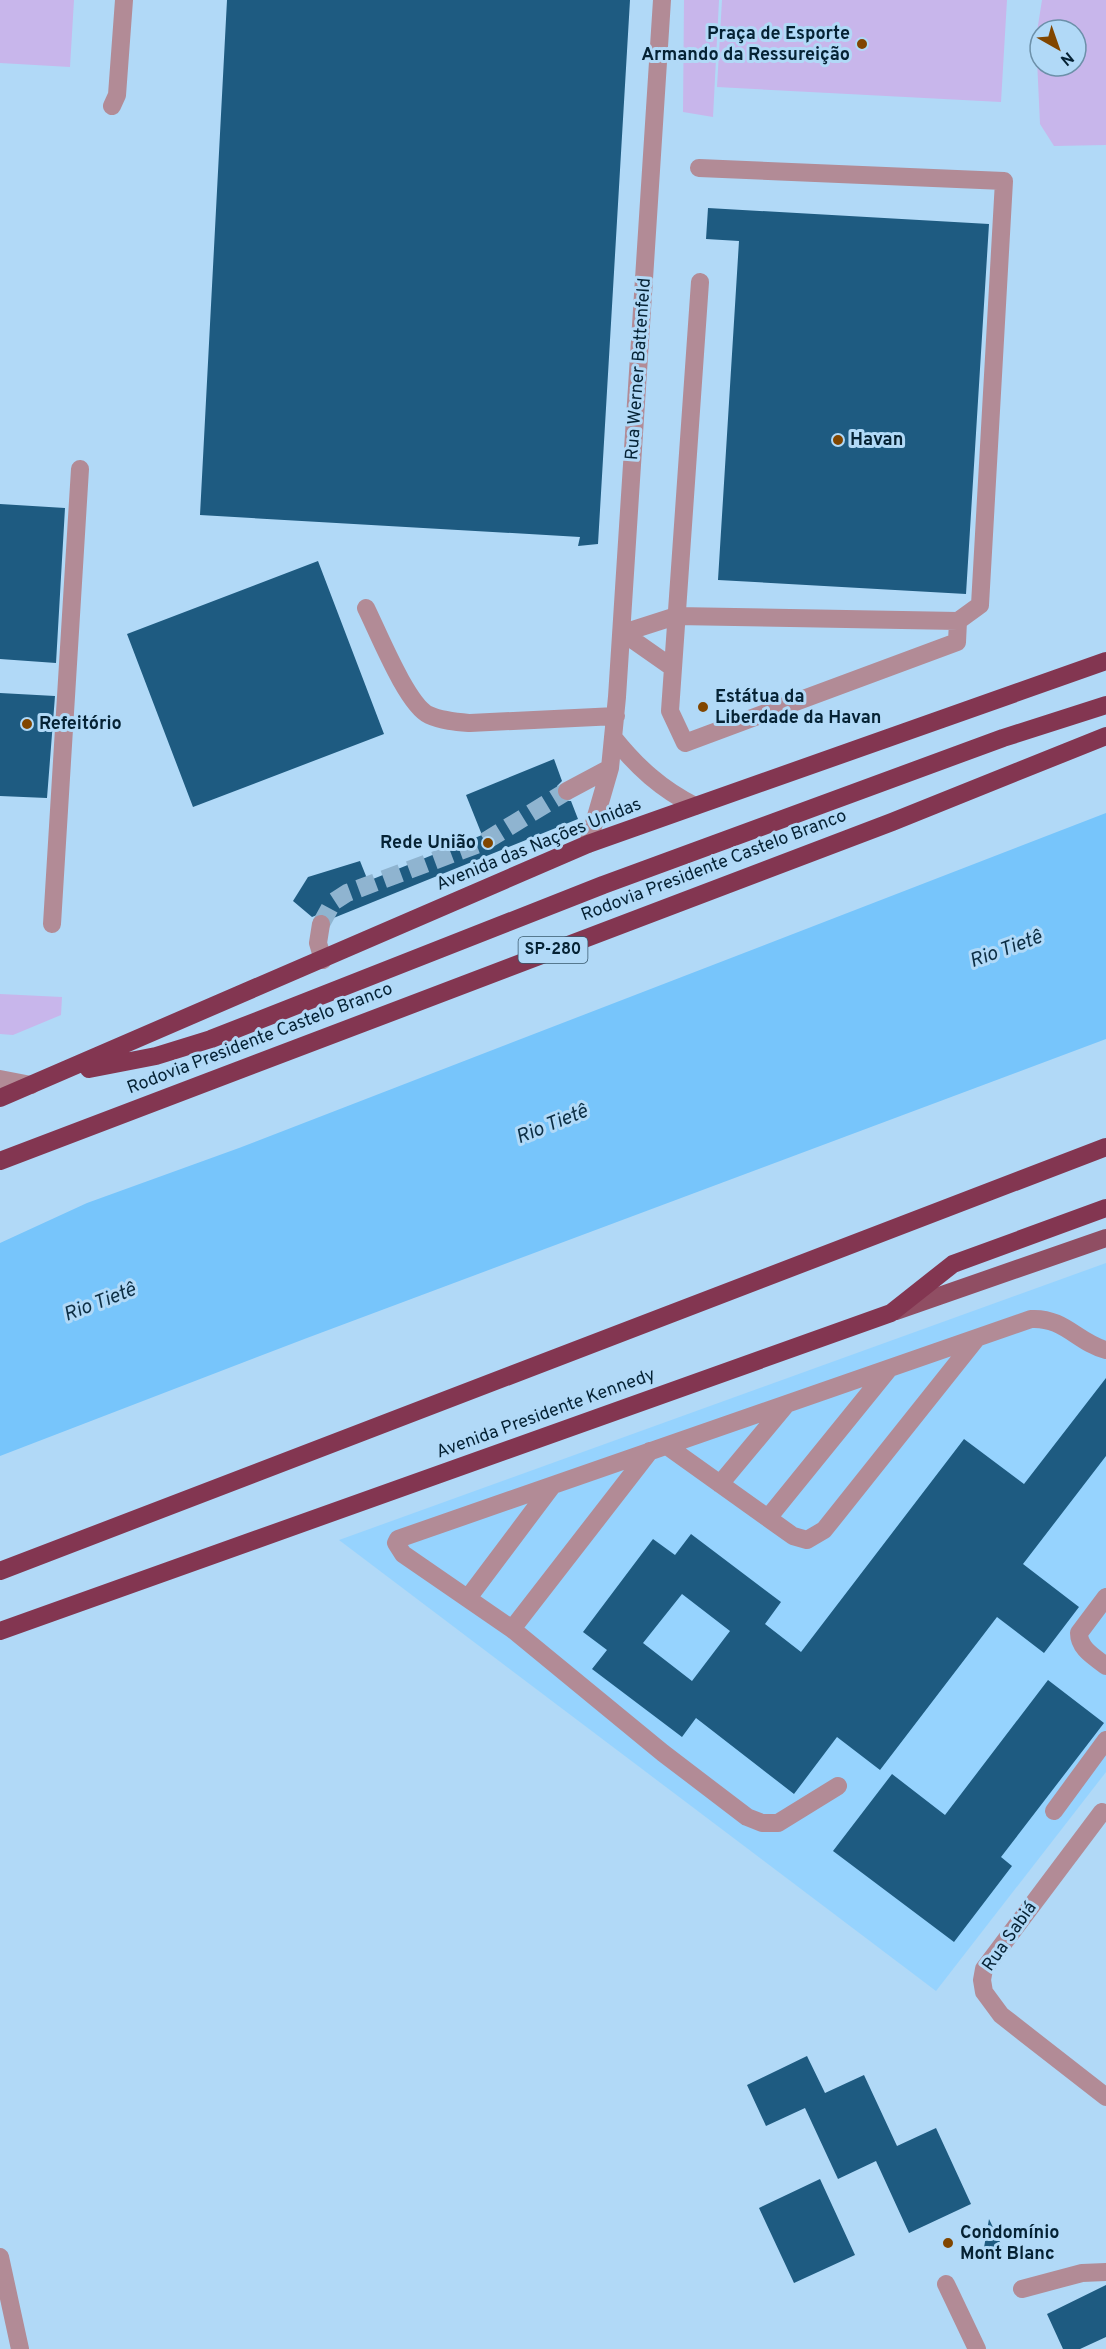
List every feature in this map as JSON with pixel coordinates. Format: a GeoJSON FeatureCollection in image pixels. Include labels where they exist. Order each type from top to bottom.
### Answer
{"type":"FeatureCollection","features":[{"type":"Feature","properties":{"kind":"highway","name":"Avenida das Nações Unidas"},"geometry":{"type":"LineString","coordinates":[[0,1098],[588,844],[1106,661]]}},
{"type":"Feature","properties":{"kind":"highway"},"geometry":{"type":"LineString","coordinates":[[53,1077],[156,1056],[211,1039],[603,885],[1002,738],[1106,705]]}},
{"type":"Feature","properties":{"kind":"highway","name":"Rodovia Presidente Castelo Branco"},"geometry":{"type":"LineString","coordinates":[[0,1161],[892,822],[1106,736]]}},
{"type":"Feature","properties":{"kind":"highway"},"geometry":{"type":"LineString","coordinates":[[0,1571],[1106,1147]]}},
{"type":"Feature","properties":{"kind":"highway"},"geometry":{"type":"LineString","coordinates":[[891,1313],[953,1264],[1106,1208]]}},
{"type":"Feature","properties":{"kind":"highway","name":"Avenida Presidente Kennedy"},"geometry":{"type":"LineString","coordinates":[[0,1631],[891,1313]]}},
{"type":"Feature","properties":{"kind":"main road","name":"Avenida Presidente Kennedy"},"geometry":{"type":"LineString","coordinates":[[891,1313],[1106,1238]]}},
{"type":"Feature","properties":{"kind":"street"},"geometry":{"type":"LineString","coordinates":[[112,105],[117,95],[124,0]]}},
{"type":"Feature","properties":{"kind":"street","name":"Rua Werner Battenfeld"},"geometry":{"type":"LineString","coordinates":[[588,844],[610,768],[616,716],[662,0]]}},
{"type":"Feature","properties":{"kind":"street"},"geometry":{"type":"LineString","coordinates":[[622,633],[676,616],[958,621],[980,605],[1004,181],[699,168]]}},
{"type":"Feature","properties":{"kind":"street"},"geometry":{"type":"LineString","coordinates":[[700,282],[669,711],[685,743],[957,642],[958,621]]}},
{"type":"Feature","properties":{"kind":"street"},"geometry":{"type":"LineString","coordinates":[[52,924],[80,469]]}},
{"type":"Feature","properties":{"kind":"street"},"geometry":{"type":"LineString","coordinates":[[366,608],[413,702],[428,715],[448,721],[470,723],[616,716]]}},
{"type":"Feature","properties":{"kind":"street"},"geometry":{"type":"LineString","coordinates":[[622,633],[673,668]]}},
{"type":"Feature","properties":{"kind":"street"},"geometry":{"type":"LineString","coordinates":[[614,737],[639,767],[660,786],[695,806]]}},
{"type":"Feature","properties":{"kind":"street"},"geometry":{"type":"LineString","coordinates":[[567,791],[610,768]]}},
{"type":"Feature","properties":{"kind":"street"},"geometry":{"type":"LineString","coordinates":[[321,924],[318,943],[323,960]]}},
{"type":"Feature","properties":{"kind":"street"},"geometry":{"type":"LineString","coordinates":[[0,1079],[31,1085]]}},
{"type":"Feature","properties":{"kind":"street"},"geometry":{"type":"LineString","coordinates":[[838,1786],[778,1823],[762,1822],[747,1817],[663,1753],[512,1629],[403,1554],[396,1543],[398,1539],[1031,1319],[1044,1318],[1054,1321],[1106,1350]]}},
{"type":"Feature","properties":{"kind":"street"},"geometry":{"type":"LineString","coordinates":[[658,1448],[720,1484],[793,1536],[807,1540],[824,1530],[977,1338]]}},
{"type":"Feature","properties":{"kind":"street"},"geometry":{"type":"LineString","coordinates":[[768,1518],[889,1368]]}},
{"type":"Feature","properties":{"kind":"street"},"geometry":{"type":"LineString","coordinates":[[720,1484],[785,1406]]}},
{"type":"Feature","properties":{"kind":"street"},"geometry":{"type":"LineString","coordinates":[[512,1629],[658,1448]]}},
{"type":"Feature","properties":{"kind":"street"},"geometry":{"type":"LineString","coordinates":[[468,1598],[552,1486]]}},
{"type":"Feature","properties":{"kind":"street"},"geometry":{"type":"LineString","coordinates":[[1106,1597],[1079,1633],[1079,1639],[1088,1651],[1106,1666]]}},
{"type":"Feature","properties":{"kind":"street"},"geometry":{"type":"LineString","coordinates":[[1054,1811],[1106,1740]]}},
{"type":"Feature","properties":{"kind":"street","name":"Rua Sabiá"},"geometry":{"type":"LineString","coordinates":[[1102,1812],[984,1969],[982,1980],[987,2000],[1007,2022],[1106,2097]]}},
{"type":"Feature","properties":{"kind":"street"},"geometry":{"type":"LineString","coordinates":[[0,2257],[20,2349]]}},
{"type":"Feature","properties":{"kind":"street"},"geometry":{"type":"LineString","coordinates":[[1022,2289],[1082,2273],[1106,2272]]}},
{"type":"Feature","properties":{"kind":"street"},"geometry":{"type":"LineString","coordinates":[[946,2284],[977,2349]]}},
{"type":"Feature","properties":{"kind":"shaded area"},"geometry":{"type":"Polygon","coordinates":[[[0,0],[74,0],[70,67],[0,63],[0,0]]]}},
{"type":"Feature","properties":{"kind":"shaded area"},"geometry":{"type":"Polygon","coordinates":[[[684,0],[719,0],[713,117],[683,112],[684,0]]]}},
{"type":"Feature","properties":{"kind":"shaded area","name":"Praça de Esporte Armando da Ressureição"},"geometry":{"type":"Polygon","coordinates":[[[722,0],[1007,0],[1001,102],[717,87],[722,0]]]}},
{"type":"Feature","properties":{"kind":"shaded area"},"geometry":{"type":"Polygon","coordinates":[[[1042,0],[1106,0],[1106,145],[1054,146],[1040,124],[1038,78],[1088,78],[1088,18],[1039,18],[1042,0]]]}},
{"type":"Feature","properties":{"kind":"shaded area"},"geometry":{"type":"Polygon","coordinates":[[[0,994],[62,997],[61,1015],[13,1035],[0,1034],[0,994]]]}},
{"type":"Feature","properties":{"kind":"shaded area"},"geometry":{"type":"Polygon","coordinates":[[[1106,1263],[1106,1772],[936,1991],[339,1540],[1106,1263]]]}},
{"type":"Feature","properties":{"kind":"water","name":"Rio Tietê"},"geometry":{"type":"Polygon","coordinates":[[[1106,813],[1106,1039],[307,1338],[0,1456],[0,1243],[87,1203],[239,1148],[1106,813]]]}},
{"type":"Feature","properties":{"kind":"building"},"geometry":{"type":"Polygon","coordinates":[[[227,0],[630,0],[598,544],[578,546],[580,537],[200,515],[227,0]]]}},
{"type":"Feature","properties":{"kind":"building"},"geometry":{"type":"Polygon","coordinates":[[[708,208],[989,224],[966,594],[718,580],[739,241],[706,239],[708,208]]]}},
{"type":"Feature","properties":{"kind":"building"},"geometry":{"type":"Polygon","coordinates":[[[0,504],[65,508],[56,663],[0,659],[0,504]]]}},
{"type":"Feature","properties":{"kind":"building"},"geometry":{"type":"Polygon","coordinates":[[[318,561],[384,734],[193,807],[127,634],[318,561]]]}},
{"type":"Feature","properties":{"kind":"building","name":"Refeitório"},"geometry":{"type":"Polygon","coordinates":[[[0,693],[55,696],[47,798],[0,796],[0,693]]]}},
{"type":"Feature","properties":{"kind":"building","name":"Rede União"},"geometry":{"type":"Polygon","coordinates":[[[554,759],[562,781],[557,786],[557,796],[562,801],[571,801],[578,819],[331,919],[322,913],[312,917],[293,901],[308,877],[360,861],[368,881],[482,835],[466,795],[554,759]]]}},
{"type":"Feature","properties":{"kind":"building"},"geometry":{"type":"Polygon","coordinates":[[[1106,1378],[1106,1456],[1023,1564],[1079,1607],[1044,1653],[997,1617],[880,1770],[837,1737],[794,1794],[696,1718],[682,1737],[592,1669],[607,1650],[583,1632],[653,1539],[675,1555],[691,1534],[781,1602],[765,1624],[801,1652],[964,1439],[1024,1484],[1106,1378]],[[682,1594],[643,1643],[692,1681],[730,1631],[682,1594]]]}},
{"type":"Feature","properties":{"kind":"building"},"geometry":{"type":"Polygon","coordinates":[[[1048,1680],[1104,1723],[1001,1857],[1012,1866],[954,1942],[833,1851],[892,1774],[945,1815],[1048,1680]]]}},
{"type":"Feature","properties":{"kind":"building"},"geometry":{"type":"Polygon","coordinates":[[[807,2056],[825,2093],[864,2075],[897,2146],[936,2128],[971,2204],[909,2233],[876,2161],[838,2179],[805,2108],[766,2126],[747,2085],[807,2056]]]}},
{"type":"Feature","properties":{"kind":"building"},"geometry":{"type":"Polygon","coordinates":[[[820,2179],[855,2255],[794,2283],[759,2208],[820,2179]]]}},
{"type":"Feature","properties":{"kind":"building"},"geometry":{"type":"Polygon","coordinates":[[[989,2219],[1003,2248],[982,2259],[989,2219]]]}},
{"type":"Feature","properties":{"kind":"building"},"geometry":{"type":"Polygon","coordinates":[[[1106,2285],[1106,2337],[1080,2349],[1063,2349],[1047,2314],[1106,2285]]]}},
{"type":"Feature","properties":{"kind":"tunnel"},"geometry":{"type":"LineString","coordinates":[[321,924],[333,902],[347,893],[484,842],[567,791]]}},
{"type":"Feature","properties":{"kind":"place","name":"Praça de Esporte Armando da Ressureição"},"geometry":{"type":"Point","coordinates":[862,44]}},
{"type":"Feature","properties":{"kind":"place","name":"Havan"},"geometry":{"type":"Point","coordinates":[838,440]}},
{"type":"Feature","properties":{"kind":"place","name":"Estátua da Liberdade da Havan"},"geometry":{"type":"Point","coordinates":[703,707]}},
{"type":"Feature","properties":{"kind":"place","name":"Refeitório"},"geometry":{"type":"Point","coordinates":[27,724]}},
{"type":"Feature","properties":{"kind":"place","name":"Rede União"},"geometry":{"type":"Point","coordinates":[488,843]}},
{"type":"Feature","properties":{"kind":"place","name":"Condomínio Mont Blanc"},"geometry":{"type":"Point","coordinates":[948,2243]}}]}
